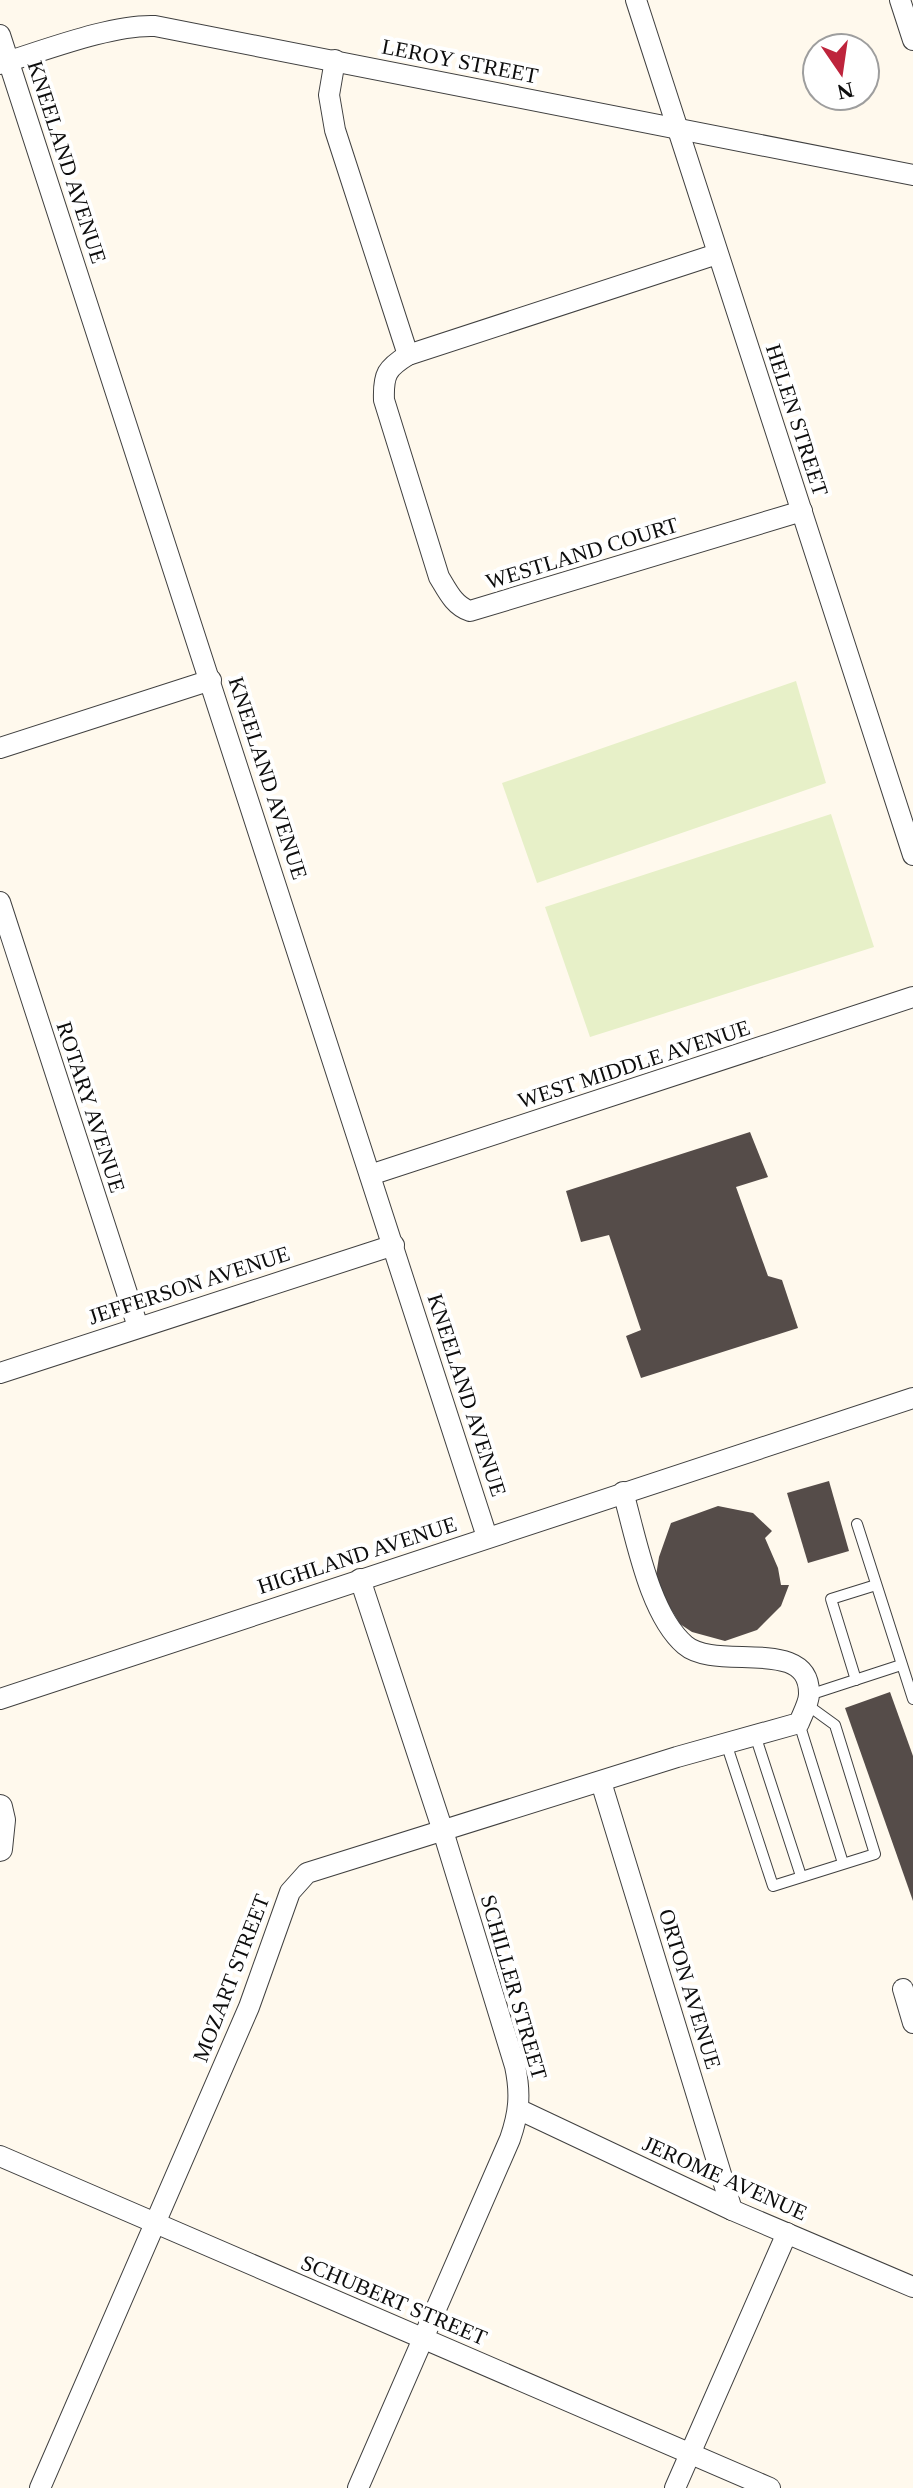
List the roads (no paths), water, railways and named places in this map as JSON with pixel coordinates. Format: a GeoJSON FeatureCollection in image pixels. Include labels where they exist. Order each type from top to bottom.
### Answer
{"type":"FeatureCollection","features":[{"type":"Feature","properties":{"kind":"street","name":"HELEN STREET"},"geometry":{"type":"LineString","coordinates":[[636,0],[913,855]]}},
{"type":"Feature","properties":{"kind":"street"},"geometry":{"type":"LineString","coordinates":[[900,0],[913,40]]}},
{"type":"Feature","properties":{"kind":"street","name":"LEROY STREET"},"geometry":{"type":"LineString","coordinates":[[4,63],[72,41],[140,25],[335,60],[913,175]]}},
{"type":"Feature","properties":{"kind":"street","name":"KNEELAND AVENUE"},"geometry":{"type":"LineString","coordinates":[[0,35],[4,63],[211,680],[487,1537]]}},
{"type":"Feature","properties":{"kind":"street"},"geometry":{"type":"LineString","coordinates":[[335,60],[329,95],[335,130],[408,355],[717,254]]}},
{"type":"Feature","properties":{"kind":"street","name":"WESTLAND COURT"},"geometry":{"type":"LineString","coordinates":[[408,355],[390,366],[383,383],[384,400],[439,577],[461,608],[470,611],[802,511]]}},
{"type":"Feature","properties":{"kind":"street"},"geometry":{"type":"LineString","coordinates":[[0,748],[211,680]]}},
{"type":"Feature","properties":{"kind":"street","name":"ROTARY AVENUE"},"geometry":{"type":"LineString","coordinates":[[0,902],[138,1327]]}},
{"type":"Feature","properties":{"kind":"street","name":"WEST MIDDLE AVENUE"},"geometry":{"type":"LineString","coordinates":[[370,1175],[913,997]]}},
{"type":"Feature","properties":{"kind":"street","name":"JEFFERSON AVENUE"},"geometry":{"type":"LineString","coordinates":[[0,1373],[394,1245]]}},
{"type":"Feature","properties":{"kind":"street","name":"HIGHLAND AVENUE"},"geometry":{"type":"LineString","coordinates":[[0,1699],[913,1398]]}},
{"type":"Feature","properties":{"kind":"street"},"geometry":{"type":"LineString","coordinates":[[623,1492],[656,1605],[671,1629],[686,1646],[703,1654],[730,1658],[779,1657],[794,1665],[805,1676],[805,1707]]}},
{"type":"Feature","properties":{"kind":"street","name":"SCHILLER STREET"},"geometry":{"type":"LineString","coordinates":[[358,2488],[520,2110],[520,2088],[515,2066],[443,1831],[360,1579]]}},
{"type":"Feature","properties":{"kind":"street","name":"MOZART STREET"},"geometry":{"type":"LineString","coordinates":[[40,2488],[249,2007],[290,1892],[307,1873],[755,1735],[805,1707]]}},
{"type":"Feature","properties":{"kind":"street","name":"ORTON AVENUE"},"geometry":{"type":"LineString","coordinates":[[601,1782],[732,2210]]}},
{"type":"Feature","properties":{"kind":"street"},"geometry":{"type":"LineString","coordinates":[[0,1807],[3,1820],[0,1849]]}},
{"type":"Feature","properties":{"kind":"street"},"geometry":{"type":"LineString","coordinates":[[903,1989],[913,2023]]}},
{"type":"Feature","properties":{"kind":"street","name":"JEROME AVENUE"},"geometry":{"type":"LineString","coordinates":[[520,2110],[732,2210],[913,2287]]}},
{"type":"Feature","properties":{"kind":"street","name":"SCHUBERT STREET"},"geometry":{"type":"LineString","coordinates":[[0,2156],[770,2488]]}},
{"type":"Feature","properties":{"kind":"street"},"geometry":{"type":"LineString","coordinates":[[675,2488],[787,2233]]}},
{"type":"Feature","properties":{"kind":"lane"},"geometry":{"type":"LineString","coordinates":[[857,1524],[913,1699]]}},
{"type":"Feature","properties":{"kind":"lane"},"geometry":{"type":"LineString","coordinates":[[856,1680],[831,1599],[876,1585]]}},
{"type":"Feature","properties":{"kind":"lane"},"geometry":{"type":"LineString","coordinates":[[805,1707],[856,1680],[901,1665]]}},
{"type":"Feature","properties":{"kind":"lane"},"geometry":{"type":"LineString","coordinates":[[726,1743],[773,1886],[875,1854],[835,1725],[805,1707]]}},
{"type":"Feature","properties":{"kind":"lane"},"geometry":{"type":"LineString","coordinates":[[805,1707],[843,1863]]}},
{"type":"Feature","properties":{"kind":"lane"},"geometry":{"type":"LineString","coordinates":[[755,1735],[801,1876]]}}]}
